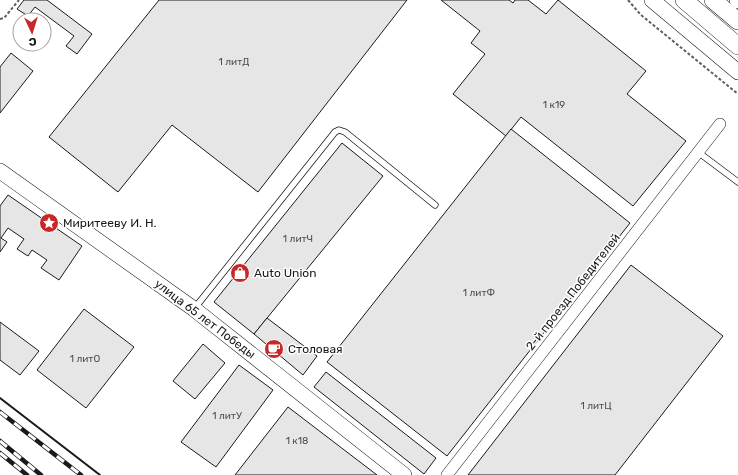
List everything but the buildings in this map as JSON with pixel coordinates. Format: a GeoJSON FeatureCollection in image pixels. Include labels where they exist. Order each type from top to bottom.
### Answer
{"type":"FeatureCollection","features":[{"type":"Feature","properties":{"kind":"main road"},"geometry":{"type":"LineString","coordinates":[[684,0],[738,46]]}},
{"type":"Feature","properties":{"kind":"main road"},"geometry":{"type":"LineString","coordinates":[[713,0],[738,22]]}},
{"type":"Feature","properties":{"kind":"street"},"geometry":{"type":"LineString","coordinates":[[652,0],[738,72]]}},
{"type":"Feature","properties":{"kind":"street","name":"2-й проезд Победителей"},"geometry":{"type":"LineString","coordinates":[[448,475],[720,124]]}},
{"type":"Feature","properties":{"kind":"street","name":"улица 65 лет Победы"},"geometry":{"type":"LineString","coordinates":[[0,171],[194,309],[404,475]]}},
{"type":"Feature","properties":{"kind":"lane"},"geometry":{"type":"LineString","coordinates":[[194,309],[335,132],[339,130],[345,132],[434,205]]}},
{"type":"Feature","properties":{"kind":"lane"},"geometry":{"type":"LineString","coordinates":[[698,152],[738,182]]}},
{"type":"Feature","properties":{"kind":"path"},"geometry":{"type":"LineString","coordinates":[[0,18],[4,18],[19,0]]}},
{"type":"Feature","properties":{"kind":"path"},"geometry":{"type":"LineString","coordinates":[[628,0],[641,15],[738,94]]}},
{"type":"Feature","properties":{"kind":"railway"},"geometry":{"type":"LineString","coordinates":[[0,412],[81,475]]}},
{"type":"Feature","properties":{"kind":"railway"},"geometry":{"type":"LineString","coordinates":[[0,441],[41,475]]}},
{"type":"Feature","properties":{"kind":"railway"},"geometry":{"type":"LineString","coordinates":[[0,453],[27,475]]}},
{"type":"Feature","properties":{"kind":"wall"},"geometry":{"type":"LineString","coordinates":[[0,398],[100,475]]}},
{"type":"Feature","properties":{"kind":"place","name":"Миритееву И. Н."},"geometry":{"type":"Point","coordinates":[49,223]}},
{"type":"Feature","properties":{"kind":"place","name":"Auto Union"},"geometry":{"type":"Point","coordinates":[240,273]}},
{"type":"Feature","properties":{"kind":"place","name":"Столовая"},"geometry":{"type":"Point","coordinates":[274,349]}}]}
